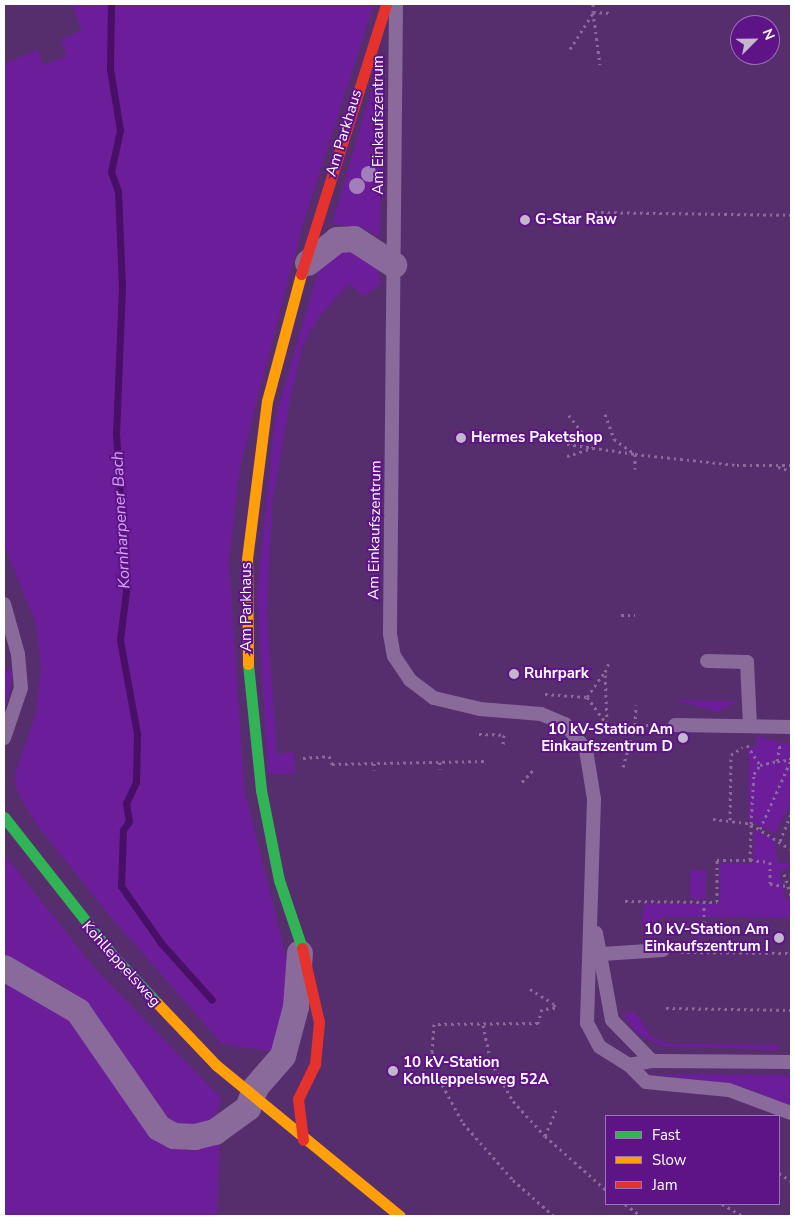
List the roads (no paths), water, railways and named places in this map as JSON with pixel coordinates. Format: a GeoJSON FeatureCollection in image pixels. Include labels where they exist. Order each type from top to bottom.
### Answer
{"type":"FeatureCollection","features":[{"type":"Feature","properties":{"kind":"street","name":"Am Parkhaus"},"geometry":{"type":"LineString","coordinates":[[303,1140],[298,1099],[315,1064],[319,1022],[310,970],[300,953],[261,790],[246,614],[252,499],[267,400],[308,263],[316,220],[386,4]]}},
{"type":"Feature","properties":{"kind":"street"},"geometry":{"type":"LineString","coordinates":[[308,263],[337,240],[354,239],[394,265]]}},
{"type":"Feature","properties":{"kind":"street","name":"Kohlleppelsweg"},"geometry":{"type":"LineString","coordinates":[[4,816],[115,958],[252,1098],[400,1216]]}},
{"type":"Feature","properties":{"kind":"street","name":"Am Parkhaus"},"geometry":{"type":"LineString","coordinates":[[252,1098],[276,1068],[291,1036],[300,953]]}},
{"type":"Feature","properties":{"kind":"street"},"geometry":{"type":"LineString","coordinates":[[4,968],[78,1011],[159,1128],[174,1136],[215,1132],[248,1108],[252,1098]]}},
{"type":"Feature","properties":{"kind":"lane","name":"Am Einkaufszentrum"},"geometry":{"type":"LineString","coordinates":[[396,4],[391,648],[410,680],[434,698],[480,709],[541,714],[560,720],[575,733],[593,771],[593,921],[587,1023],[600,1047],[629,1065],[646,1082],[729,1090],[791,1113]]}},
{"type":"Feature","properties":{"kind":"lane"},"geometry":{"type":"LineString","coordinates":[[4,604],[18,654],[21,688],[4,738]]}},
{"type":"Feature","properties":{"kind":"lane"},"geometry":{"type":"LineString","coordinates":[[707,661],[746,662],[750,726]]}},
{"type":"Feature","properties":{"kind":"lane"},"geometry":{"type":"LineString","coordinates":[[675,725],[787,727]]}},
{"type":"Feature","properties":{"kind":"lane","name":"Am Einkaufszentrum"},"geometry":{"type":"LineString","coordinates":[[593,921],[602,954],[612,1020],[652,1061]]}},
{"type":"Feature","properties":{"kind":"lane"},"geometry":{"type":"LineString","coordinates":[[602,954],[668,951]]}},
{"type":"Feature","properties":{"kind":"lane"},"geometry":{"type":"LineString","coordinates":[[629,1065],[652,1061],[791,1062]]}},
{"type":"Feature","properties":{"kind":"waterway","name":"Kornharpener Bach"},"geometry":{"type":"LineString","coordinates":[[111,4],[110,69],[120,130],[111,172],[118,191],[122,286],[116,433],[126,591],[120,640],[137,734],[136,782],[126,803],[129,821],[123,830],[121,886],[161,943],[212,1000]]}},
{"type":"Feature","properties":{"kind":"place","name":"G-Star Raw"},"geometry":{"type":"Point","coordinates":[525,220]}},
{"type":"Feature","properties":{"kind":"place","name":"Hermes Paketshop"},"geometry":{"type":"Point","coordinates":[461,438]}},
{"type":"Feature","properties":{"kind":"place","name":"Ruhrpark"},"geometry":{"type":"Point","coordinates":[514,674]}},
{"type":"Feature","properties":{"kind":"place","name":"10 kV-Station Am Einkaufszentrum D"},"geometry":{"type":"Point","coordinates":[683,738]}},
{"type":"Feature","properties":{"kind":"place","name":"10 kV-Station Am Einkaufszentrum I"},"geometry":{"type":"Point","coordinates":[779,938]}},
{"type":"Feature","properties":{"kind":"place","name":"10 kV-Station Kohlleppelsweg 52A"},"geometry":{"type":"Point","coordinates":[393,1071]}}]}
